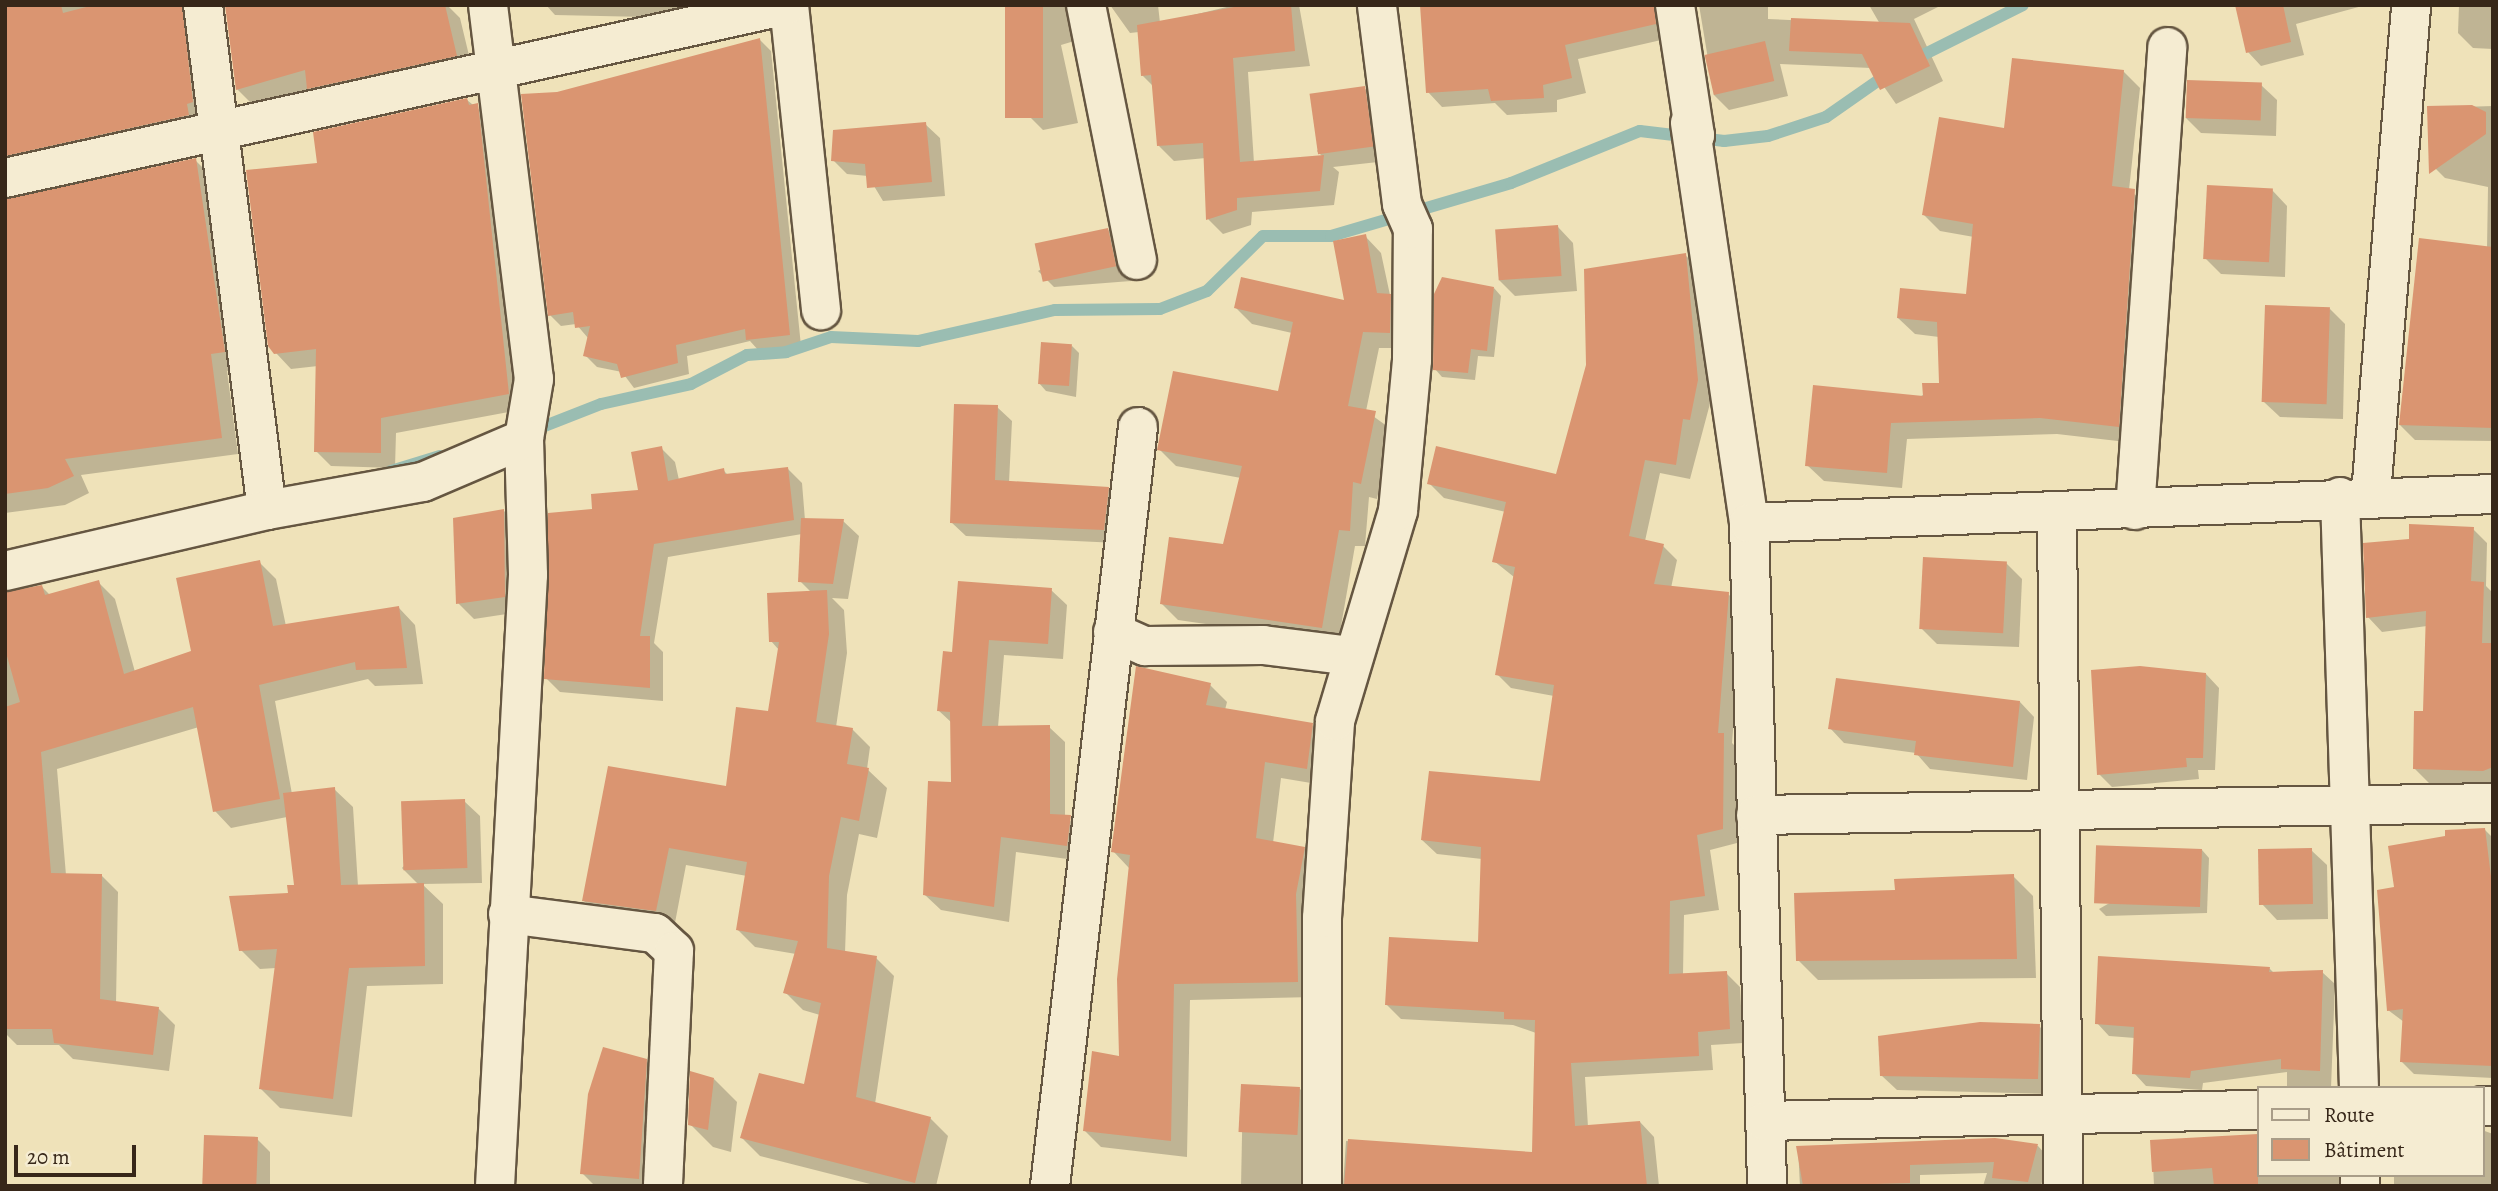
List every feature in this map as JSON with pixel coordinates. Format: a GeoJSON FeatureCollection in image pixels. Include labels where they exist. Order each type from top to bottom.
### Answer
{"type":"FeatureCollection","features":[{"type":"Feature","properties":{"kind":"street"},"geometry":{"type":"LineString","coordinates":[[203,5],[267,510]]}},
{"type":"Feature","properties":{"kind":"street"},"geometry":{"type":"LineString","coordinates":[[488,5],[534,379],[524,439],[528,575],[495,1186]]}},
{"type":"Feature","properties":{"kind":"street"},"geometry":{"type":"LineString","coordinates":[[5,178],[788,5],[821,310]]}},
{"type":"Feature","properties":{"kind":"street"},"geometry":{"type":"LineString","coordinates":[[1086,5],[1137,260]]}},
{"type":"Feature","properties":{"kind":"street"},"geometry":{"type":"LineString","coordinates":[[1322,1186],[1322,918],[1335,721],[1351,656],[1398,511],[1412,360],[1408,216],[1377,5]]}},
{"type":"Feature","properties":{"kind":"street"},"geometry":{"type":"LineString","coordinates":[[1675,5],[1749,523],[1767,1186]]}},
{"type":"Feature","properties":{"kind":"street"},"geometry":{"type":"LineString","coordinates":[[2359,1086],[2346,806],[2355,495],[2411,5]]}},
{"type":"Feature","properties":{"kind":"street"},"geometry":{"type":"LineString","coordinates":[[2135,510],[2167,47]]}},
{"type":"Feature","properties":{"kind":"street"},"geometry":{"type":"LineString","coordinates":[[1050,1186],[1138,427]]}},
{"type":"Feature","properties":{"kind":"street"},"geometry":{"type":"LineString","coordinates":[[5,571],[267,510],[423,482],[524,439]]}},
{"type":"Feature","properties":{"kind":"street"},"geometry":{"type":"LineString","coordinates":[[1749,523],[2135,510],[2355,495],[2493,494]]}},
{"type":"Feature","properties":{"kind":"street"},"geometry":{"type":"LineString","coordinates":[[2057,513],[2062,810],[2059,1114],[2063,1186]]}},
{"type":"Feature","properties":{"kind":"street"},"geometry":{"type":"LineString","coordinates":[[1113,632],[1145,646],[1263,645],[1351,656]]}},
{"type":"Feature","properties":{"kind":"street"},"geometry":{"type":"LineString","coordinates":[[1756,815],[2493,803]]}},
{"type":"Feature","properties":{"kind":"street"},"geometry":{"type":"LineString","coordinates":[[508,914],[655,933],[674,951],[663,1186]]}},
{"type":"Feature","properties":{"kind":"street"},"geometry":{"type":"LineString","coordinates":[[1765,1121],[2256,1110]]}},
{"type":"Feature","properties":{"kind":"building"},"geometry":{"type":"Polygon","coordinates":[[[5,5],[61,5],[63,13],[94,5],[182,5],[193,102],[187,104],[189,115],[5,156],[5,5]]]}},
{"type":"Feature","properties":{"kind":"building"},"geometry":{"type":"Polygon","coordinates":[[[225,5],[445,5],[457,56],[307,89],[305,70],[236,90],[225,5]]]}},
{"type":"Feature","properties":{"kind":"building"},"geometry":{"type":"Polygon","coordinates":[[[1005,5],[1043,5],[1043,118],[1005,118],[1005,5]]]}},
{"type":"Feature","properties":{"kind":"building"},"geometry":{"type":"Polygon","coordinates":[[[1245,5],[1291,5],[1295,51],[1233,58],[1240,162],[1324,155],[1320,191],[1237,198],[1237,210],[1206,220],[1203,143],[1157,146],[1151,75],[1141,76],[1137,25],[1245,5]]]}},
{"type":"Feature","properties":{"kind":"building"},"geometry":{"type":"Polygon","coordinates":[[[1420,5],[1654,5],[1656,24],[1565,45],[1572,78],[1543,85],[1544,98],[1491,101],[1488,89],[1426,93],[1420,5]]]}},
{"type":"Feature","properties":{"kind":"building"},"geometry":{"type":"Polygon","coordinates":[[[2235,5],[2283,5],[2291,42],[2246,53],[2235,5]]]}},
{"type":"Feature","properties":{"kind":"building"},"geometry":{"type":"Polygon","coordinates":[[[1791,18],[1910,23],[1930,66],[1880,90],[1862,54],[1789,51],[1791,18]]]}},
{"type":"Feature","properties":{"kind":"building"},"geometry":{"type":"Polygon","coordinates":[[[760,38],[790,335],[746,340],[745,329],[676,345],[678,363],[621,378],[617,364],[583,356],[590,326],[575,328],[573,312],[548,316],[521,94],[557,92],[760,38]]]}},
{"type":"Feature","properties":{"kind":"building"},"geometry":{"type":"Polygon","coordinates":[[[1765,41],[1774,81],[1714,95],[1705,55],[1765,41]]]}},
{"type":"Feature","properties":{"kind":"building"},"geometry":{"type":"Polygon","coordinates":[[[2012,58],[2124,70],[2112,186],[2135,189],[2119,427],[2040,418],[1891,423],[1887,473],[1805,466],[1813,385],[1923,396],[1922,383],[1939,383],[1937,322],[1897,318],[1900,288],[1966,294],[1973,224],[1922,215],[1939,117],[2004,128],[2012,58]]]}},
{"type":"Feature","properties":{"kind":"building"},"geometry":{"type":"Polygon","coordinates":[[[2187,80],[2262,83],[2261,121],[2186,118],[2187,80]]]}},
{"type":"Feature","properties":{"kind":"building"},"geometry":{"type":"Polygon","coordinates":[[[1365,86],[1373,146],[1318,154],[1310,94],[1365,86]]]}},
{"type":"Feature","properties":{"kind":"building"},"geometry":{"type":"Polygon","coordinates":[[[467,98],[469,105],[478,103],[509,394],[381,418],[381,453],[314,452],[316,349],[274,354],[268,346],[246,170],[317,163],[313,132],[467,98]]]}},
{"type":"Feature","properties":{"kind":"building"},"geometry":{"type":"Polygon","coordinates":[[[2472,105],[2486,112],[2486,134],[2429,174],[2427,106],[2472,105]]]}},
{"type":"Feature","properties":{"kind":"building"},"geometry":{"type":"Polygon","coordinates":[[[926,122],[932,182],[867,188],[865,164],[831,161],[833,130],[926,122]]]}},
{"type":"Feature","properties":{"kind":"building"},"geometry":{"type":"Polygon","coordinates":[[[196,158],[225,352],[211,354],[222,438],[65,459],[74,476],[48,488],[5,494],[5,199],[196,158]]]}},
{"type":"Feature","properties":{"kind":"building"},"geometry":{"type":"Polygon","coordinates":[[[2207,185],[2273,188],[2269,262],[2203,259],[2207,185]]]}},
{"type":"Feature","properties":{"kind":"building"},"geometry":{"type":"Polygon","coordinates":[[[1558,225],[1562,276],[1499,280],[1495,229],[1558,225]]]}},
{"type":"Feature","properties":{"kind":"building"},"geometry":{"type":"Polygon","coordinates":[[[1108,228],[1116,266],[1043,282],[1035,244],[1108,228]]]}},
{"type":"Feature","properties":{"kind":"building"},"geometry":{"type":"Polygon","coordinates":[[[1366,234],[1377,293],[1391,294],[1390,333],[1363,332],[1348,406],[1376,411],[1361,484],[1353,482],[1350,531],[1339,530],[1322,628],[1160,604],[1169,537],[1223,544],[1242,466],[1157,450],[1173,371],[1278,391],[1293,322],[1234,308],[1241,277],[1344,300],[1333,241],[1366,234]]]}},
{"type":"Feature","properties":{"kind":"building"},"geometry":{"type":"Polygon","coordinates":[[[2419,238],[2493,247],[2493,428],[2399,425],[2419,238]]]}},
{"type":"Feature","properties":{"kind":"building"},"geometry":{"type":"Polygon","coordinates":[[[1686,253],[1698,380],[1690,420],[1683,419],[1676,465],[1645,460],[1629,536],[1664,544],[1654,584],[1729,592],[1718,733],[1724,733],[1723,829],[1697,835],[1705,896],[1670,901],[1669,974],[1727,971],[1730,1029],[1698,1032],[1699,1056],[1571,1063],[1575,1126],[1640,1121],[1647,1186],[1344,1186],[1348,1139],[1532,1152],[1535,1020],[1504,1019],[1504,1012],[1385,1005],[1389,937],[1478,942],[1481,847],[1421,840],[1429,771],[1540,781],[1554,685],[1495,675],[1515,567],[1492,562],[1506,502],[1427,484],[1436,446],[1556,474],[1586,365],[1584,269],[1686,253]]]}},
{"type":"Feature","properties":{"kind":"building"},"geometry":{"type":"Polygon","coordinates":[[[1442,277],[1494,287],[1487,351],[1471,349],[1468,373],[1433,370],[1434,294],[1442,277]]]}},
{"type":"Feature","properties":{"kind":"building"},"geometry":{"type":"Polygon","coordinates":[[[2265,305],[2330,307],[2327,404],[2262,402],[2265,305]]]}},
{"type":"Feature","properties":{"kind":"building"},"geometry":{"type":"Polygon","coordinates":[[[1041,342],[1072,344],[1069,386],[1038,384],[1041,342]]]}},
{"type":"Feature","properties":{"kind":"building"},"geometry":{"type":"Polygon","coordinates":[[[954,404],[998,405],[995,480],[1109,487],[1104,530],[950,523],[954,404]]]}},
{"type":"Feature","properties":{"kind":"building"},"geometry":{"type":"Polygon","coordinates":[[[662,446],[668,481],[724,468],[725,474],[788,467],[794,520],[654,544],[640,636],[650,636],[650,688],[544,679],[548,513],[592,509],[591,494],[638,490],[631,452],[662,446]]]}},
{"type":"Feature","properties":{"kind":"building"},"geometry":{"type":"Polygon","coordinates":[[[504,509],[505,597],[456,604],[453,518],[504,509]]]}},
{"type":"Feature","properties":{"kind":"building"},"geometry":{"type":"Polygon","coordinates":[[[801,518],[844,519],[833,584],[798,582],[801,518]]]}},
{"type":"Feature","properties":{"kind":"building"},"geometry":{"type":"Polygon","coordinates":[[[2409,524],[2474,527],[2471,581],[2484,582],[2482,643],[2493,643],[2493,767],[2483,771],[2413,769],[2414,711],[2423,711],[2426,611],[2366,618],[2363,543],[2409,539],[2409,524]]]}},
{"type":"Feature","properties":{"kind":"building"},"geometry":{"type":"Polygon","coordinates":[[[1923,557],[2007,561],[2003,633],[1919,629],[1923,557]]]}},
{"type":"Feature","properties":{"kind":"building"},"geometry":{"type":"Polygon","coordinates":[[[260,560],[273,626],[399,606],[407,668],[356,670],[355,662],[259,685],[280,799],[213,812],[193,707],[41,752],[51,873],[102,874],[100,999],[159,1007],[153,1055],[54,1043],[52,1029],[5,1029],[5,707],[20,702],[5,649],[5,592],[42,585],[45,595],[99,580],[124,674],[191,651],[176,578],[260,560]]]}},
{"type":"Feature","properties":{"kind":"building"},"geometry":{"type":"Polygon","coordinates":[[[958,581],[1052,588],[1048,644],[989,640],[982,726],[1050,725],[1050,814],[1071,815],[1067,846],[1001,837],[994,907],[923,895],[928,781],[951,782],[950,712],[937,711],[943,651],[952,652],[958,581]]]}},
{"type":"Feature","properties":{"kind":"building"},"geometry":{"type":"Polygon","coordinates":[[[827,590],[829,634],[816,722],[853,728],[847,764],[869,768],[859,821],[841,817],[829,876],[827,948],[877,956],[856,1097],[931,1117],[915,1183],[740,1138],[759,1073],[804,1084],[821,1003],[783,993],[798,941],[736,930],[747,862],[669,848],[656,911],[582,901],[608,766],[726,786],[736,707],[768,711],[779,642],[769,642],[767,593],[827,590]]]}},
{"type":"Feature","properties":{"kind":"building"},"geometry":{"type":"Polygon","coordinates":[[[1136,666],[1211,683],[1206,705],[1313,723],[1307,769],[1265,762],[1256,838],[1305,847],[1296,894],[1298,982],[1174,984],[1171,1141],[1083,1131],[1092,1051],[1119,1056],[1117,979],[1130,855],[1111,852],[1136,666]]]}},
{"type":"Feature","properties":{"kind":"building"},"geometry":{"type":"Polygon","coordinates":[[[2140,666],[2206,673],[2203,758],[2186,758],[2187,767],[2097,775],[2091,670],[2140,666]]]}},
{"type":"Feature","properties":{"kind":"building"},"geometry":{"type":"Polygon","coordinates":[[[1836,678],[2020,701],[2013,767],[1914,755],[1916,741],[1828,729],[1836,678]]]}},
{"type":"Feature","properties":{"kind":"building"},"geometry":{"type":"Polygon","coordinates":[[[335,787],[341,885],[424,883],[425,966],[349,968],[333,1099],[259,1089],[277,949],[239,951],[229,896],[288,893],[287,885],[294,885],[283,793],[335,787]]]}},
{"type":"Feature","properties":{"kind":"building"},"geometry":{"type":"Polygon","coordinates":[[[465,799],[467,868],[403,870],[401,801],[465,799]]]}},
{"type":"Feature","properties":{"kind":"building"},"geometry":{"type":"Polygon","coordinates":[[[2485,828],[2493,893],[2493,1066],[2400,1062],[2403,1009],[2387,1011],[2377,890],[2394,887],[2388,846],[2445,836],[2445,830],[2485,828]]]}},
{"type":"Feature","properties":{"kind":"building"},"geometry":{"type":"Polygon","coordinates":[[[2096,845],[2202,849],[2200,907],[2094,903],[2096,845]]]}},
{"type":"Feature","properties":{"kind":"building"},"geometry":{"type":"Polygon","coordinates":[[[2312,848],[2313,904],[2259,905],[2258,849],[2312,848]]]}},
{"type":"Feature","properties":{"kind":"building"},"geometry":{"type":"Polygon","coordinates":[[[2014,874],[2017,959],[1796,961],[1794,893],[1895,890],[1894,879],[2014,874]]]}},
{"type":"Feature","properties":{"kind":"building"},"geometry":{"type":"Polygon","coordinates":[[[2098,956],[2270,967],[2269,972],[2323,970],[2320,1071],[2281,1069],[2281,1059],[2191,1071],[2190,1078],[2132,1074],[2134,1027],[2095,1024],[2098,956]]]}},
{"type":"Feature","properties":{"kind":"building"},"geometry":{"type":"Polygon","coordinates":[[[1980,1022],[2040,1024],[2038,1079],[1880,1076],[1878,1036],[1980,1022]]]}},
{"type":"Feature","properties":{"kind":"building"},"geometry":{"type":"Polygon","coordinates":[[[603,1047],[647,1059],[639,1179],[580,1174],[588,1094],[603,1047]]]}},
{"type":"Feature","properties":{"kind":"building"},"geometry":{"type":"Polygon","coordinates":[[[690,1071],[714,1078],[708,1130],[688,1125],[690,1071]]]}},
{"type":"Feature","properties":{"kind":"building"},"geometry":{"type":"Polygon","coordinates":[[[1241,1084],[1300,1087],[1297,1135],[1238,1132],[1241,1084]]]}},
{"type":"Feature","properties":{"kind":"building"},"geometry":{"type":"Polygon","coordinates":[[[2256,1134],[2258,1186],[2214,1186],[2212,1168],[2152,1172],[2150,1140],[2256,1134]]]}},
{"type":"Feature","properties":{"kind":"building"},"geometry":{"type":"Polygon","coordinates":[[[204,1135],[258,1137],[256,1186],[202,1186],[204,1135]]]}},
{"type":"Feature","properties":{"kind":"building"},"geometry":{"type":"Polygon","coordinates":[[[1995,1138],[2038,1144],[2028,1182],[1992,1178],[1994,1162],[1910,1165],[1910,1183],[1803,1186],[1796,1146],[1995,1138]]]}},
{"type":"Feature","properties":{"kind":"waterway"},"geometry":{"type":"LineString","coordinates":[[1911,61],[2023,5]]}},
{"type":"Feature","properties":{"kind":"waterway"},"geometry":{"type":"LineString","coordinates":[[532,431],[601,404],[691,384],[747,355],[786,352],[831,337],[918,341],[1055,310],[1160,309],[1207,291],[1263,236],[1331,236],[1511,183],[1640,131],[1724,141],[1768,136],[1826,117],[1889,73]]}},
{"type":"Feature","properties":{"kind":"waterway"},"geometry":{"type":"LineString","coordinates":[[391,471],[440,456]]}}]}
